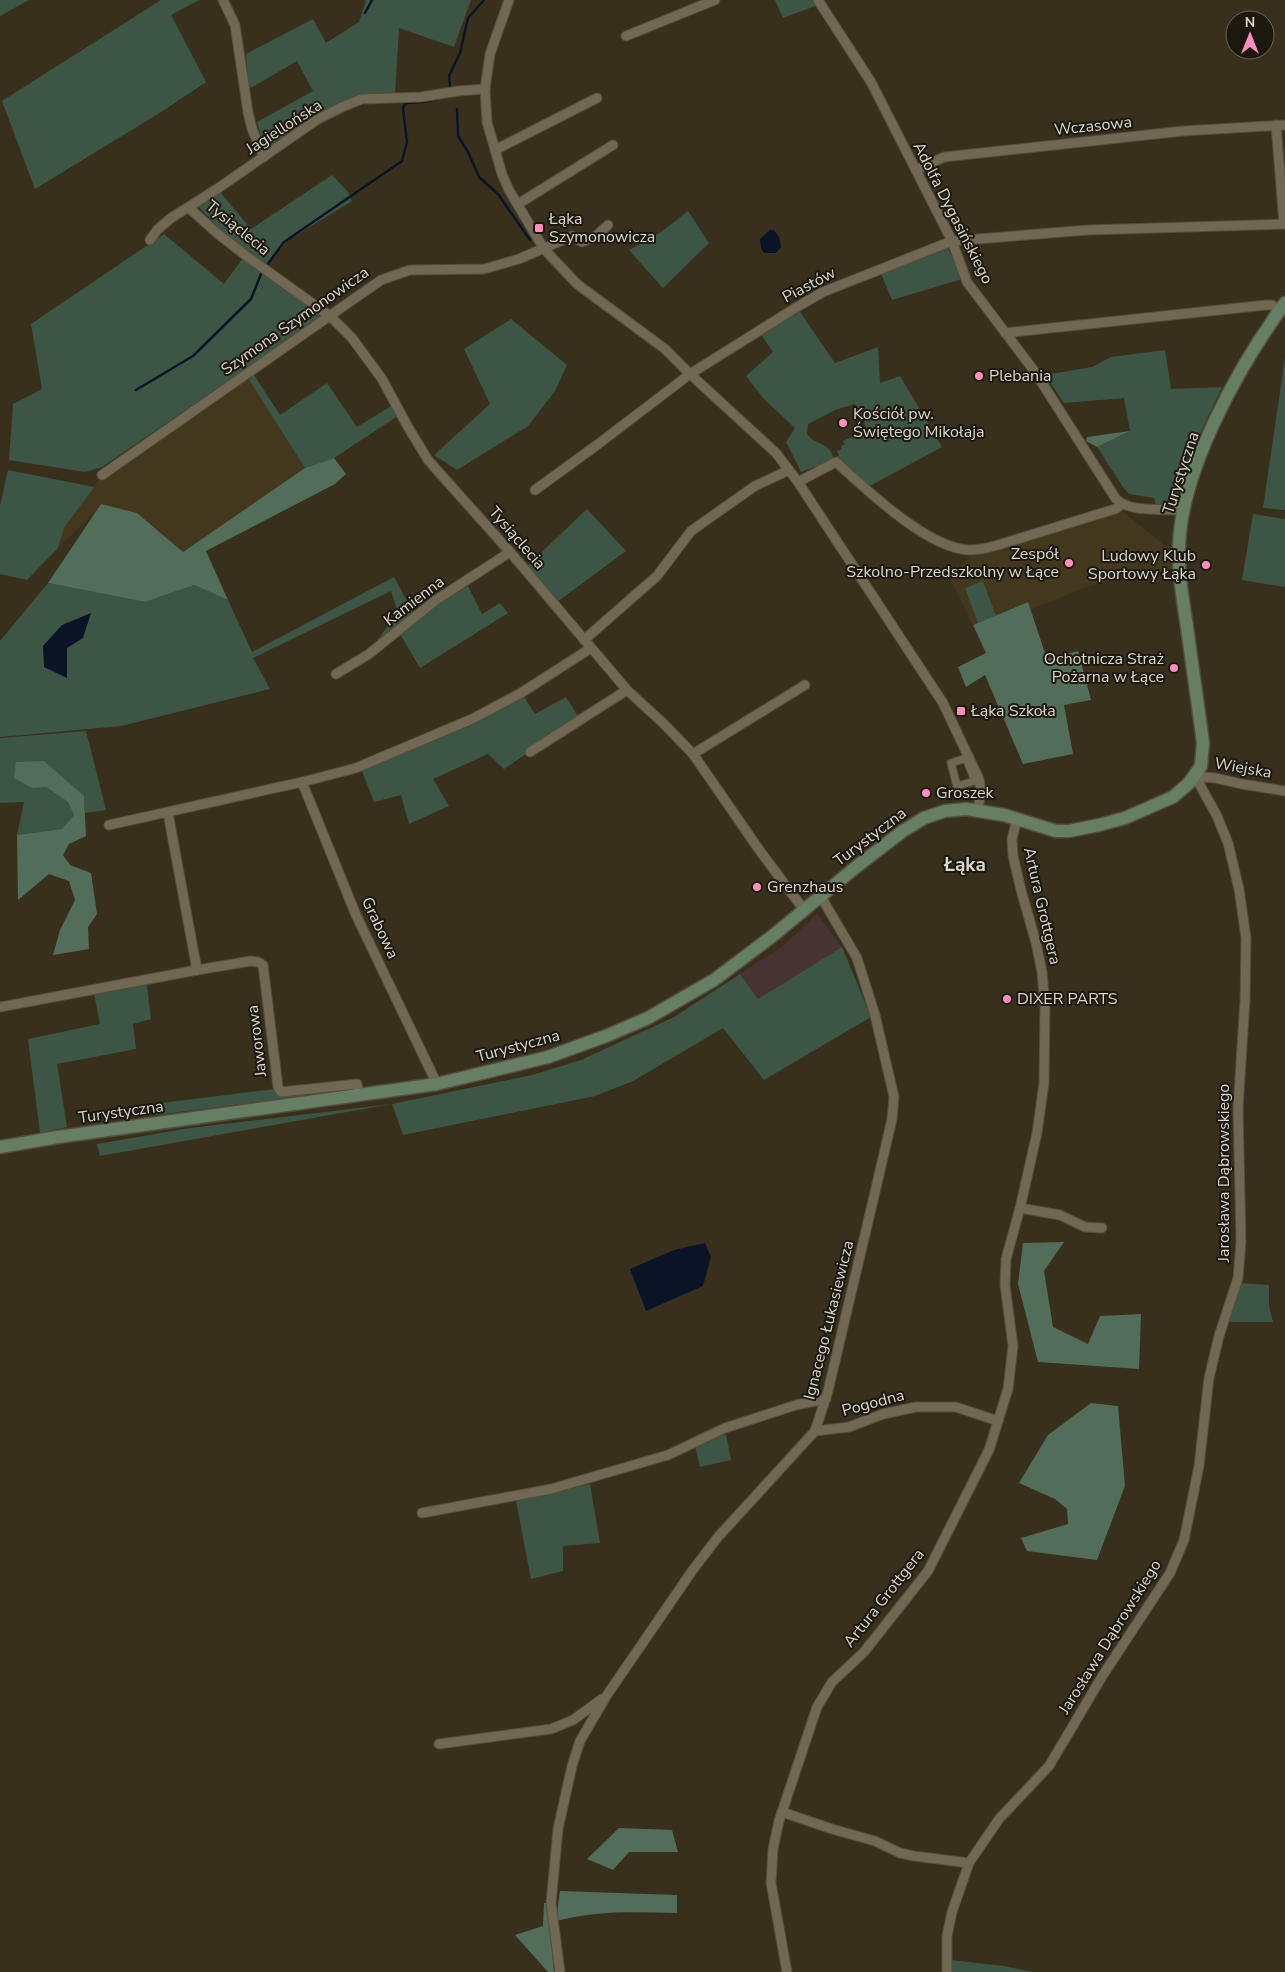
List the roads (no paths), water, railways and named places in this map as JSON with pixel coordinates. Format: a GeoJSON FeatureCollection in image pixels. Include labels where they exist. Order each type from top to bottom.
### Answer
{"type":"FeatureCollection","features":[{"type":"Feature","properties":{"kind":"main road","name":"Turystyczna"},"geometry":{"type":"LineString","coordinates":[[0,1147],[58,1136],[437,1084],[548,1057],[606,1036],[648,1018],[714,980],[903,831],[924,818],[945,811],[978,809],[1056,830],[1069,831],[1124,818],[1174,797],[1195,776],[1201,766],[1203,743],[1180,579],[1179,542],[1183,511],[1196,470],[1216,422],[1247,362],[1282,307]]}},
{"type":"Feature","properties":{"kind":"street"},"geometry":{"type":"LineString","coordinates":[[223,0],[235,25],[248,112],[252,129],[264,157]]}},
{"type":"Feature","properties":{"kind":"street"},"geometry":{"type":"LineString","coordinates":[[509,0],[490,54],[485,89],[487,122],[502,174],[509,190],[544,249],[577,284],[665,349],[776,453],[798,482],[943,703],[979,779],[981,791],[978,809]]}},
{"type":"Feature","properties":{"kind":"street"},"geometry":{"type":"LineString","coordinates":[[626,36],[715,0]]}},
{"type":"Feature","properties":{"kind":"street","name":"Adolfa Dygasińskiego"},"geometry":{"type":"LineString","coordinates":[[818,0],[871,82],[952,240],[967,282],[1035,372],[1116,498],[1122,504]]}},
{"type":"Feature","properties":{"kind":"street","name":"Jagiellońska"},"geometry":{"type":"LineString","coordinates":[[150,240],[157,230],[171,218],[190,208],[318,119],[362,99],[421,97],[485,89]]}},
{"type":"Feature","properties":{"kind":"street"},"geometry":{"type":"LineString","coordinates":[[495,150],[597,98]]}},
{"type":"Feature","properties":{"kind":"street","name":"Wczasowa"},"geometry":{"type":"LineString","coordinates":[[916,170],[944,157],[1183,131],[1281,125],[1284,224],[1088,230],[952,240]]}},
{"type":"Feature","properties":{"kind":"street"},"geometry":{"type":"LineString","coordinates":[[518,204],[613,144]]}},
{"type":"Feature","properties":{"kind":"street","name":"Tysiąclecia"},"geometry":{"type":"LineString","coordinates":[[190,208],[248,258],[330,316],[352,338],[382,379],[428,460],[510,552],[627,690],[693,754],[760,851],[804,910]]}},
{"type":"Feature","properties":{"kind":"street","name":"Szymona Szymonowicza"},"geometry":{"type":"LineString","coordinates":[[102,475],[381,280],[410,270],[484,269],[519,259],[572,236],[582,242],[596,236],[608,225]]}},
{"type":"Feature","properties":{"kind":"street","name":"Piastów"},"geometry":{"type":"LineString","coordinates":[[535,490],[597,446],[690,374],[823,292],[952,240]]}},
{"type":"Feature","properties":{"kind":"street"},"geometry":{"type":"LineString","coordinates":[[1004,333],[1266,305],[1282,307]]}},
{"type":"Feature","properties":{"kind":"street"},"geometry":{"type":"LineString","coordinates":[[798,482],[836,462],[876,498],[937,541],[966,550],[984,549],[998,545],[1115,509],[1122,504],[1134,508],[1183,511]]}},
{"type":"Feature","properties":{"kind":"street"},"geometry":{"type":"LineString","coordinates":[[584,640],[657,576],[691,531],[755,486],[788,470]]}},
{"type":"Feature","properties":{"kind":"street","name":"Kamienna"},"geometry":{"type":"LineString","coordinates":[[336,674],[369,654],[436,600],[510,552]]}},
{"type":"Feature","properties":{"kind":"street"},"geometry":{"type":"LineString","coordinates":[[109,825],[168,813],[356,768],[472,719],[521,693],[591,648]]}},
{"type":"Feature","properties":{"kind":"street"},"geometry":{"type":"LineString","coordinates":[[693,754],[805,685]]}},
{"type":"Feature","properties":{"kind":"street"},"geometry":{"type":"LineString","coordinates":[[530,752],[627,690]]}},
{"type":"Feature","properties":{"kind":"street","name":"Wiejska"},"geometry":{"type":"LineString","coordinates":[[1195,776],[1285,791]]}},
{"type":"Feature","properties":{"kind":"street","name":"Jarosława Dąbrowskiego"},"geometry":{"type":"LineString","coordinates":[[969,1863],[999,1819],[1049,1766],[1103,1675],[1170,1574],[1184,1540],[1198,1466],[1209,1378],[1219,1336],[1238,1278],[1241,1242],[1238,1108],[1245,1000],[1246,938],[1239,889],[1228,843],[1217,816],[1195,776]]}},
{"type":"Feature","properties":{"kind":"street","name":"Grabowa"},"geometry":{"type":"LineString","coordinates":[[302,782],[356,915],[437,1084]]}},
{"type":"Feature","properties":{"kind":"street"},"geometry":{"type":"LineString","coordinates":[[168,813],[198,970]]}},
{"type":"Feature","properties":{"kind":"street","name":"Artura Grottgera"},"geometry":{"type":"LineString","coordinates":[[787,1972],[772,1883],[773,1849],[782,1812],[817,1707],[832,1682],[864,1652],[928,1570],[976,1479],[989,1450],[1008,1389],[1013,1346],[1005,1285],[1006,1259],[1037,1133],[1044,1083],[1045,1006],[1042,972],[1013,856],[1012,839],[1018,819]]}},
{"type":"Feature","properties":{"kind":"street","name":"Ignacego Łukasiewicza"},"geometry":{"type":"LineString","coordinates":[[560,1972],[551,1904],[558,1828],[572,1766],[580,1741],[607,1695],[702,1557],[815,1431],[826,1399],[892,1119],[894,1097],[875,1015],[857,958],[824,902],[819,897]]}},
{"type":"Feature","properties":{"kind":"street","name":"Jaworowa"},"geometry":{"type":"LineString","coordinates":[[0,1007],[198,970],[251,961],[258,962],[263,965],[278,1087],[281,1092],[357,1084],[359,1096]]}},
{"type":"Feature","properties":{"kind":"street"},"geometry":{"type":"LineString","coordinates":[[1020,1208],[1060,1215],[1085,1227],[1102,1228]]}},
{"type":"Feature","properties":{"kind":"street"},"geometry":{"type":"LineString","coordinates":[[422,1514],[544,1491],[569,1484],[668,1455],[743,1422],[796,1405],[826,1399]]}},
{"type":"Feature","properties":{"kind":"street","name":"Pogodna"},"geometry":{"type":"LineString","coordinates":[[815,1431],[849,1427],[883,1414],[916,1407],[956,1407],[998,1420]]}},
{"type":"Feature","properties":{"kind":"street","name":"Ignacego Łukasiewicza"},"geometry":{"type":"LineString","coordinates":[[439,1744],[551,1729],[573,1720],[607,1695]]}},
{"type":"Feature","properties":{"kind":"street"},"geometry":{"type":"LineString","coordinates":[[782,1812],[875,1841],[900,1853],[969,1863],[949,1928],[946,1972]]}},
{"type":"Feature","properties":{"kind":"water"},"geometry":{"type":"Polygon","coordinates":[[[770,230],[774,230],[779,237],[781,247],[776,253],[764,253],[761,248],[760,239],[770,230]]]}},
{"type":"Feature","properties":{"kind":"water"},"geometry":{"type":"Polygon","coordinates":[[[91,613],[83,638],[67,648],[67,678],[44,667],[43,646],[62,625],[91,613]]]}},
{"type":"Feature","properties":{"kind":"water"},"geometry":{"type":"Polygon","coordinates":[[[705,1243],[711,1257],[703,1286],[646,1311],[630,1269],[674,1250],[705,1243]]]}},
{"type":"Feature","properties":{"kind":"waterway"},"geometry":{"type":"LineString","coordinates":[[365,13],[372,0]]}},
{"type":"Feature","properties":{"kind":"waterway"},"geometry":{"type":"LineString","coordinates":[[450,86],[449,76],[460,53],[468,18],[484,0]]}},
{"type":"Feature","properties":{"kind":"waterway"},"geometry":{"type":"LineString","coordinates":[[267,265],[284,242],[402,161],[407,142],[403,108],[406,103],[437,99]]}},
{"type":"Feature","properties":{"kind":"waterway"},"geometry":{"type":"LineString","coordinates":[[457,109],[458,136],[468,152],[479,177],[498,194],[530,240]]}},
{"type":"Feature","properties":{"kind":"waterway"},"geometry":{"type":"LineString","coordinates":[[136,390],[193,356],[251,299],[261,274]]}},
{"type":"Feature","properties":{"kind":"place","name":"Łąka Szymonowicza"},"geometry":{"type":"Point","coordinates":[539,228]}},
{"type":"Feature","properties":{"kind":"place","name":"Plebania"},"geometry":{"type":"Point","coordinates":[979,376]}},
{"type":"Feature","properties":{"kind":"place","name":"Kościół pw. Świętego Mikołaja"},"geometry":{"type":"Point","coordinates":[843,423]}},
{"type":"Feature","properties":{"kind":"place","name":"Zespół Szkolno-Przedszkolny w Łące"},"geometry":{"type":"Point","coordinates":[1069,563]}},
{"type":"Feature","properties":{"kind":"place","name":"Ludowy Klub Sportowy Łąka"},"geometry":{"type":"Point","coordinates":[1206,565]}},
{"type":"Feature","properties":{"kind":"place","name":"Ochotnicza Straż Pożarna w Łące"},"geometry":{"type":"Point","coordinates":[1174,668]}},
{"type":"Feature","properties":{"kind":"place","name":"Łąka Szkoła"},"geometry":{"type":"Point","coordinates":[961,711]}},
{"type":"Feature","properties":{"kind":"place","name":"Groszek"},"geometry":{"type":"Point","coordinates":[926,793]}},
{"type":"Feature","properties":{"kind":"place","name":"Grenzhaus"},"geometry":{"type":"Point","coordinates":[757,887]}},
{"type":"Feature","properties":{"kind":"place","name":"DIXER PARTS"},"geometry":{"type":"Point","coordinates":[1007,999]}},
{"type":"Feature","properties":{"kind":"district","name":"Łąka"},"geometry":{"type":"Point","coordinates":[965,865]}}]}
